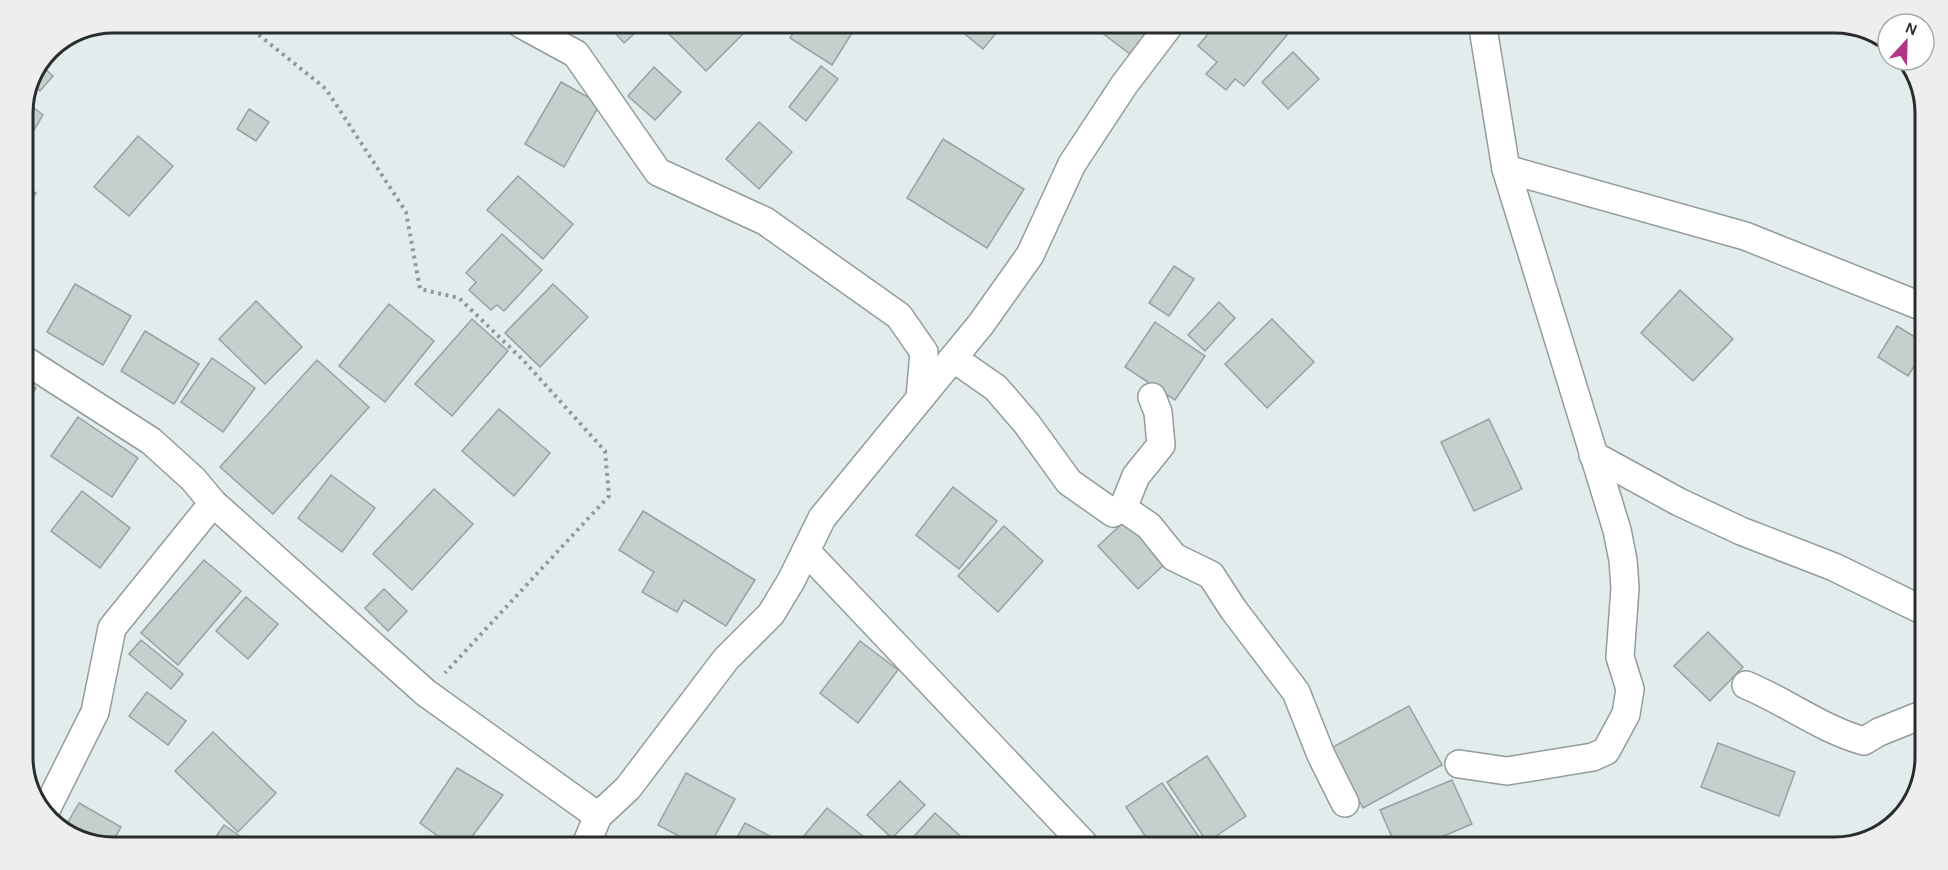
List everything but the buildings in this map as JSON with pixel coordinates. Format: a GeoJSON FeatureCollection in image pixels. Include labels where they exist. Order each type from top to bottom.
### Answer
{"type":"FeatureCollection","features":[{"type":"Feature","properties":{"kind":"street"},"geometry":{"type":"LineString","coordinates":[[538,33],[576,54],[658,172],[765,221],[899,316],[924,352],[920,398]]}},
{"type":"Feature","properties":{"kind":"street"},"geometry":{"type":"LineString","coordinates":[[589,837],[598,816],[628,789],[726,659],[771,614],[822,518],[981,324],[1030,255],[1072,164],[1124,85],[1163,33]]}},
{"type":"Feature","properties":{"kind":"street"},"geometry":{"type":"LineString","coordinates":[[1459,764],[1507,771],[1593,757],[1606,751],[1626,714],[1630,689],[1620,657],[1625,588],[1623,560],[1617,530],[1506,169],[1484,33]]}},
{"type":"Feature","properties":{"kind":"street"},"geometry":{"type":"LineString","coordinates":[[1506,169],[1745,236],[1915,304]]}},
{"type":"Feature","properties":{"kind":"street"},"geometry":{"type":"LineString","coordinates":[[953,358],[996,388],[1027,424],[1069,482],[1113,513],[1122,508],[1137,476],[1161,445],[1158,412],[1152,398]]}},
{"type":"Feature","properties":{"kind":"street"},"geometry":{"type":"LineString","coordinates":[[33,365],[152,441],[193,479],[213,503],[426,693],[598,816]]}},
{"type":"Feature","properties":{"kind":"street"},"geometry":{"type":"LineString","coordinates":[[1593,454],[1679,502],[1741,531],[1834,567],[1915,607]]}},
{"type":"Feature","properties":{"kind":"street"},"geometry":{"type":"LineString","coordinates":[[49,804],[95,712],[112,628],[213,503]]}},
{"type":"Feature","properties":{"kind":"street"},"geometry":{"type":"LineString","coordinates":[[1122,508],[1149,526],[1174,557],[1211,575],[1233,609],[1296,692],[1321,755],[1344,803]]}},
{"type":"Feature","properties":{"kind":"street"},"geometry":{"type":"LineString","coordinates":[[806,551],[1069,837]]}},
{"type":"Feature","properties":{"kind":"street"},"geometry":{"type":"LineString","coordinates":[[1746,685],[1766,693],[1841,735],[1864,741],[1879,732],[1915,718]]}},
{"type":"Feature","properties":{"kind":"path"},"geometry":{"type":"LineString","coordinates":[[256,33],[326,89],[406,212],[420,289],[459,298],[523,360],[604,451],[609,496],[426,693]]}}]}
